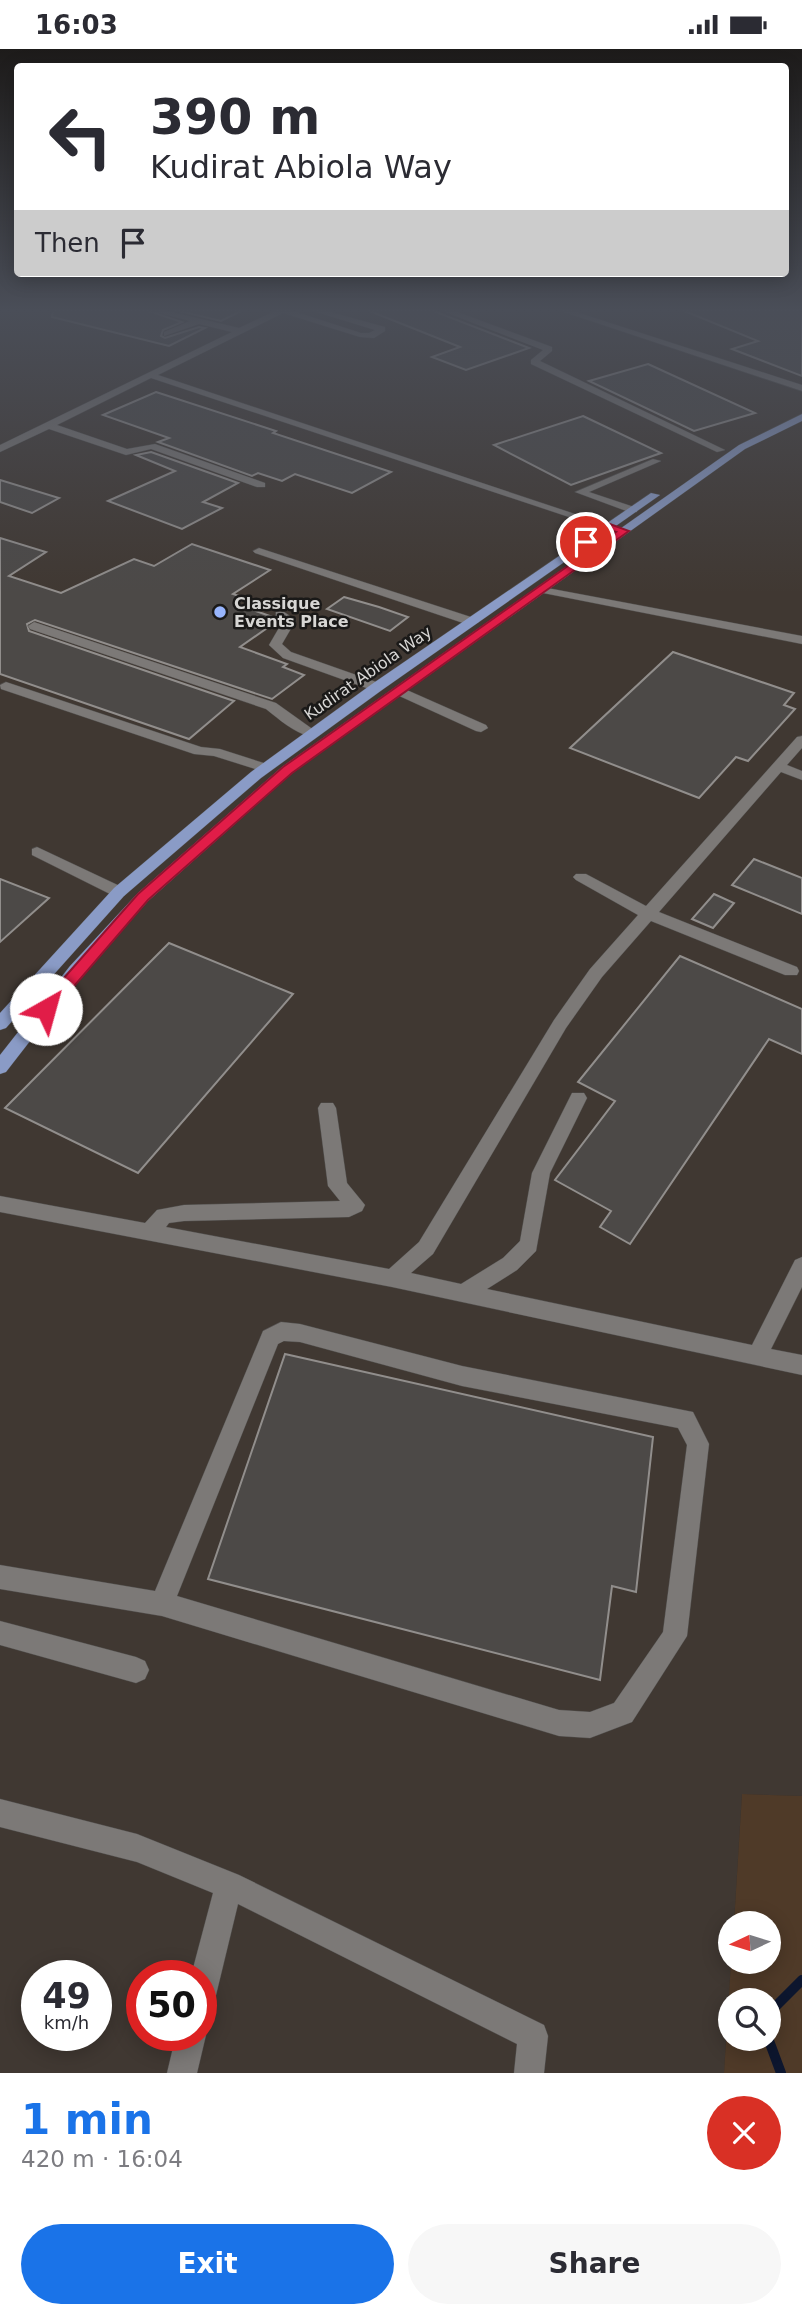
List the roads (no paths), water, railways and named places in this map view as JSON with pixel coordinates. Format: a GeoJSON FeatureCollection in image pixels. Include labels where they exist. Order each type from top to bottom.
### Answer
{"type":"FeatureCollection","features":[{"type":"Feature","properties":{"kind":"main road","name":"Kudirat Abiola Way"},"geometry":{"type":"LineString","coordinates":[[0,1024],[119,892],[265,768],[607,526],[720,450],[757,426],[802,408]]}},
{"type":"Feature","properties":{"kind":"main road","name":"Kudirat Abiola Way"},"geometry":{"type":"LineString","coordinates":[[0,1067],[76,970],[143,897],[288,770],[742,447],[802,417]]}},
{"type":"Feature","properties":{"kind":"street"},"geometry":{"type":"LineString","coordinates":[[0,449],[90,404]]}},
{"type":"Feature","properties":{"kind":"street"},"geometry":{"type":"LineString","coordinates":[[238,404],[624,531]]}},
{"type":"Feature","properties":{"kind":"street"},"geometry":{"type":"LineString","coordinates":[[622,404],[720,450]]}},
{"type":"Feature","properties":{"kind":"street"},"geometry":{"type":"LineString","coordinates":[[48,425],[126,452],[152,446],[261,485]]}},
{"type":"Feature","properties":{"kind":"street"},"geometry":{"type":"LineString","coordinates":[[634,510],[580,492],[656,461]]}},
{"type":"Feature","properties":{"kind":"street"},"geometry":{"type":"LineString","coordinates":[[259,551],[473,622]]}},
{"type":"Feature","properties":{"kind":"street"},"geometry":{"type":"LineString","coordinates":[[542,590],[802,640]]}},
{"type":"Feature","properties":{"kind":"street"},"geometry":{"type":"LineString","coordinates":[[280,615],[289,620],[275,645],[287,655],[377,687]]}},
{"type":"Feature","properties":{"kind":"street"},"geometry":{"type":"LineString","coordinates":[[34,626],[271,706],[294,725],[311,733]]}},
{"type":"Feature","properties":{"kind":"street"},"geometry":{"type":"LineString","coordinates":[[6,686],[199,751],[215,752],[265,768]]}},
{"type":"Feature","properties":{"kind":"street"},"geometry":{"type":"LineString","coordinates":[[400,691],[481,728]]}},
{"type":"Feature","properties":{"kind":"street"},"geometry":{"type":"LineString","coordinates":[[392,1278],[426,1248],[560,1024],[596,973],[802,740]]}},
{"type":"Feature","properties":{"kind":"street"},"geometry":{"type":"LineString","coordinates":[[778,766],[802,776]]}},
{"type":"Feature","properties":{"kind":"street"},"geometry":{"type":"LineString","coordinates":[[37,852],[119,892]]}},
{"type":"Feature","properties":{"kind":"street"},"geometry":{"type":"LineString","coordinates":[[581,877],[649,914],[791,971]]}},
{"type":"Feature","properties":{"kind":"street"},"geometry":{"type":"LineString","coordinates":[[463,1293],[510,1264],[529,1245],[541,1173],[578,1098]]}},
{"type":"Feature","properties":{"kind":"street"},"geometry":{"type":"LineString","coordinates":[[149,1232],[164,1216],[184,1213],[349,1209],[355,1205],[338,1186],[327,1108]]}},
{"type":"Feature","properties":{"kind":"street"},"geometry":{"type":"LineString","coordinates":[[0,1204],[392,1278],[802,1365]]}},
{"type":"Feature","properties":{"kind":"street"},"geometry":{"type":"LineString","coordinates":[[757,1356],[802,1266]]}},
{"type":"Feature","properties":{"kind":"street"},"geometry":{"type":"LineString","coordinates":[[0,1577],[162,1604],[559,1723],[590,1725],[624,1713],[675,1636],[698,1444],[685,1419],[675,1416],[462,1376],[300,1333],[281,1331],[270,1338],[162,1604]]}},
{"type":"Feature","properties":{"kind":"street"},"geometry":{"type":"LineString","coordinates":[[0,1633],[135,1670]]}},
{"type":"Feature","properties":{"kind":"street"},"geometry":{"type":"LineString","coordinates":[[0,1813],[137,1848],[229,1885],[533,2036],[529,2073]]}},
{"type":"Feature","properties":{"kind":"street"},"geometry":{"type":"LineString","coordinates":[[210,1960],[229,1885]]}},
{"type":"Feature","properties":{"kind":"street"},"geometry":{"type":"LineString","coordinates":[[182,2073],[187,2051]]}},
{"type":"Feature","properties":{"kind":"waterway"},"geometry":{"type":"LineString","coordinates":[[781,2001],[802,1980]]}},
{"type":"Feature","properties":{"kind":"waterway"},"geometry":{"type":"LineString","coordinates":[[773,2051],[781,2073]]}},
{"type":"Feature","properties":{"kind":"place","name":"Classique Events Place"},"geometry":{"type":"Point","coordinates":[220,612]}}]}
